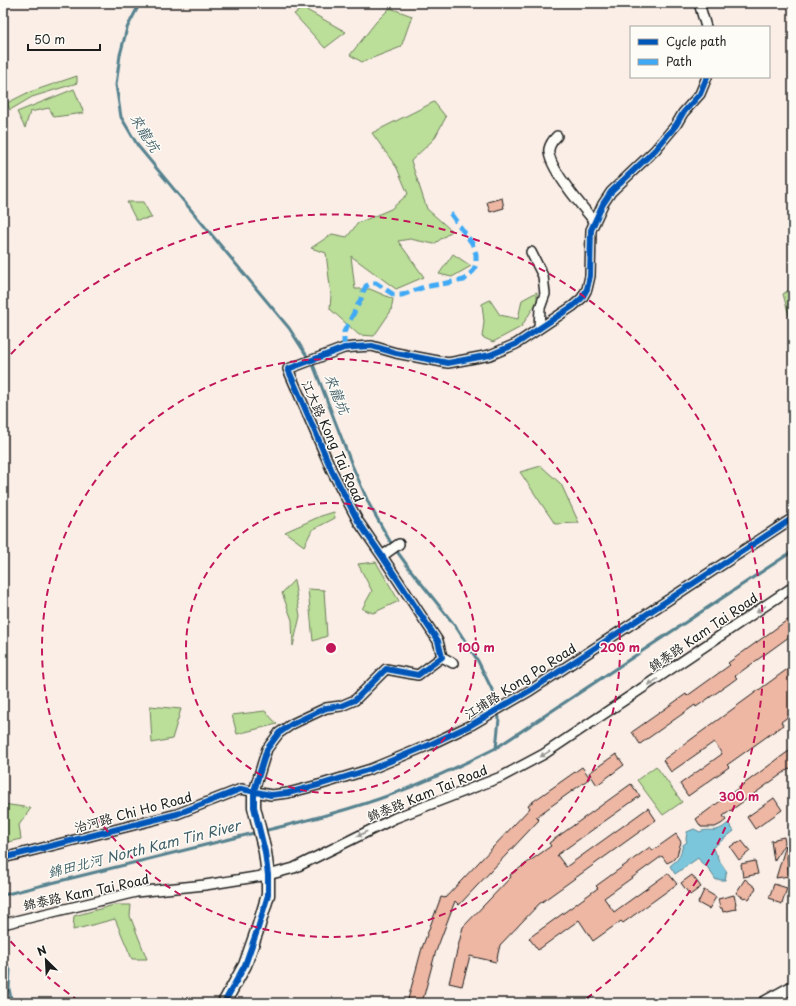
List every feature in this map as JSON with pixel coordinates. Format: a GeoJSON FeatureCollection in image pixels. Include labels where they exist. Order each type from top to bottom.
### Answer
{"type":"FeatureCollection","features":[{"type":"Feature","properties":{"kind":"street"},"geometry":{"type":"LineString","coordinates":[[699,3],[706,26]]}},
{"type":"Feature","properties":{"kind":"street","name":"江大路 Kong Tai Road"},"geometry":{"type":"LineString","coordinates":[[442,657],[438,641],[358,521],[332,471],[288,369],[344,348],[372,346],[396,353],[448,363],[490,355],[516,344],[573,306],[582,298],[587,289],[590,276],[591,230],[598,214],[611,192],[655,150],[676,125],[683,113],[700,94],[707,78]]}},
{"type":"Feature","properties":{"kind":"street"},"geometry":{"type":"LineString","coordinates":[[557,136],[552,141],[549,149],[549,157],[576,201],[594,222]]}},
{"type":"Feature","properties":{"kind":"street"},"geometry":{"type":"LineString","coordinates":[[531,252],[543,276],[545,294],[540,308],[539,328]]}},
{"type":"Feature","properties":{"kind":"street","name":"江埔路 Kong Po Road"},"geometry":{"type":"LineString","coordinates":[[254,791],[272,795],[357,774],[429,745],[471,725],[509,703],[793,518]]}},
{"type":"Feature","properties":{"kind":"street"},"geometry":{"type":"LineString","coordinates":[[382,556],[399,544]]}},
{"type":"Feature","properties":{"kind":"street","name":"錦泰路 Kam Tai Road"},"geometry":{"type":"LineString","coordinates":[[3,924],[136,892],[205,885],[268,875],[294,868],[395,818],[501,777],[544,754],[793,587]]}},
{"type":"Feature","properties":{"kind":"street"},"geometry":{"type":"LineString","coordinates":[[224,1003],[245,965],[268,895],[268,875],[265,852],[254,807],[254,791],[267,750],[279,733],[292,724],[326,708],[341,706],[355,700],[386,669],[418,676],[442,657],[453,663]]}},
{"type":"Feature","properties":{"kind":"street","name":"治河路 Chi Ho Road"},"geometry":{"type":"LineString","coordinates":[[3,858],[177,814],[241,790],[254,791]]}},
{"type":"Feature","properties":{"kind":"street"},"geometry":{"type":"LineString","coordinates":[[770,1002],[793,987]]}},
{"type":"Feature","properties":{"kind":"green space"},"geometry":{"type":"Polygon","coordinates":[[[303,8],[346,32],[325,48],[294,14],[303,8]]]}},
{"type":"Feature","properties":{"kind":"green space"},"geometry":{"type":"Polygon","coordinates":[[[390,8],[412,16],[401,47],[362,62],[350,55],[376,22],[390,8]]]}},
{"type":"Feature","properties":{"kind":"green space"},"geometry":{"type":"Polygon","coordinates":[[[77,76],[77,83],[32,97],[10,110],[7,103],[27,93],[77,76]]]}},
{"type":"Feature","properties":{"kind":"green space"},"geometry":{"type":"Polygon","coordinates":[[[74,89],[84,113],[54,117],[49,108],[30,112],[25,128],[17,112],[74,89]]]}},
{"type":"Feature","properties":{"kind":"green space"},"geometry":{"type":"Polygon","coordinates":[[[434,102],[446,117],[434,139],[411,161],[427,209],[452,231],[434,244],[410,239],[398,241],[424,277],[396,289],[351,256],[355,289],[370,289],[393,299],[391,311],[374,336],[359,335],[330,309],[331,295],[326,253],[311,248],[332,234],[347,237],[358,223],[391,209],[408,194],[397,168],[372,133],[434,102]]]}},
{"type":"Feature","properties":{"kind":"green space"},"geometry":{"type":"Polygon","coordinates":[[[127,202],[143,202],[152,218],[136,220],[127,202]]]}},
{"type":"Feature","properties":{"kind":"green space"},"geometry":{"type":"Polygon","coordinates":[[[453,254],[471,266],[452,277],[439,274],[453,254]]]}},
{"type":"Feature","properties":{"kind":"green space"},"geometry":{"type":"Polygon","coordinates":[[[793,287],[793,330],[783,294],[793,287]]]}},
{"type":"Feature","properties":{"kind":"green space"},"geometry":{"type":"Polygon","coordinates":[[[537,292],[537,302],[521,327],[493,342],[482,337],[484,322],[482,304],[490,300],[500,315],[518,319],[522,300],[537,292]]]}},
{"type":"Feature","properties":{"kind":"green space"},"geometry":{"type":"Polygon","coordinates":[[[541,466],[561,484],[579,523],[555,524],[520,472],[541,466]]]}},
{"type":"Feature","properties":{"kind":"green space"},"geometry":{"type":"Polygon","coordinates":[[[334,512],[335,518],[312,530],[304,546],[285,532],[321,516],[334,512]]]}},
{"type":"Feature","properties":{"kind":"green space"},"geometry":{"type":"Polygon","coordinates":[[[376,562],[399,601],[373,613],[362,609],[372,591],[358,564],[376,562]]]}},
{"type":"Feature","properties":{"kind":"green space"},"geometry":{"type":"Polygon","coordinates":[[[294,580],[300,616],[293,646],[292,620],[282,593],[294,580]]]}},
{"type":"Feature","properties":{"kind":"green space"},"geometry":{"type":"Polygon","coordinates":[[[308,589],[324,590],[327,636],[313,641],[308,589]]]}},
{"type":"Feature","properties":{"kind":"green space"},"geometry":{"type":"Polygon","coordinates":[[[150,706],[181,709],[172,739],[152,743],[150,706]]]}},
{"type":"Feature","properties":{"kind":"green space"},"geometry":{"type":"Polygon","coordinates":[[[265,711],[277,724],[237,734],[232,715],[265,711]]]}},
{"type":"Feature","properties":{"kind":"green space"},"geometry":{"type":"Polygon","coordinates":[[[656,766],[682,802],[663,815],[637,780],[656,766]]]}},
{"type":"Feature","properties":{"kind":"green space"},"geometry":{"type":"Polygon","coordinates":[[[3,804],[31,808],[19,825],[21,839],[3,843],[3,804]]]}},
{"type":"Feature","properties":{"kind":"green space"},"geometry":{"type":"Polygon","coordinates":[[[114,905],[131,905],[130,916],[147,959],[132,959],[115,919],[73,930],[74,916],[114,905]]]}},
{"type":"Feature","properties":{"kind":"water"},"geometry":{"type":"Polygon","coordinates":[[[728,823],[734,831],[712,848],[727,872],[725,880],[716,880],[706,865],[704,866],[698,858],[675,874],[670,866],[678,859],[683,845],[687,842],[687,832],[694,829],[700,832],[706,830],[716,830],[728,823]]]}},
{"type":"Feature","properties":{"kind":"building"},"geometry":{"type":"Polygon","coordinates":[[[502,198],[504,208],[490,212],[487,202],[502,198]]]}},
{"type":"Feature","properties":{"kind":"building"},"geometry":{"type":"Polygon","coordinates":[[[793,618],[793,634],[735,676],[737,678],[729,684],[696,707],[695,705],[640,744],[632,732],[686,694],[687,696],[730,665],[728,663],[786,621],[793,618]]]}},
{"type":"Feature","properties":{"kind":"building"},"geometry":{"type":"Polygon","coordinates":[[[793,665],[793,713],[781,722],[783,725],[727,765],[729,767],[688,796],[680,784],[722,754],[714,742],[671,772],[663,760],[793,665]]]}},
{"type":"Feature","properties":{"kind":"building"},"geometry":{"type":"Polygon","coordinates":[[[793,748],[793,766],[723,816],[726,820],[721,824],[715,827],[701,827],[696,819],[793,748]]]}},
{"type":"Feature","properties":{"kind":"building"},"geometry":{"type":"Polygon","coordinates":[[[616,754],[624,765],[597,785],[589,773],[616,754]]]}},
{"type":"Feature","properties":{"kind":"building"},"geometry":{"type":"Polygon","coordinates":[[[582,767],[590,778],[536,817],[539,820],[459,905],[455,901],[435,954],[422,1003],[407,1003],[422,948],[441,897],[445,898],[530,808],[528,805],[582,767]]]}},
{"type":"Feature","properties":{"kind":"building"},"geometry":{"type":"Polygon","coordinates":[[[631,784],[640,796],[557,855],[566,867],[648,808],[656,820],[539,904],[500,945],[496,962],[470,956],[462,986],[449,983],[463,927],[511,877],[510,875],[551,846],[549,843],[631,784]]]}},
{"type":"Feature","properties":{"kind":"building"},"geometry":{"type":"Polygon","coordinates":[[[774,798],[782,810],[755,829],[747,817],[774,798]]]}},
{"type":"Feature","properties":{"kind":"building"},"geometry":{"type":"Polygon","coordinates":[[[676,834],[681,842],[677,855],[673,860],[667,863],[662,856],[604,898],[614,912],[668,873],[677,884],[623,923],[621,921],[593,941],[579,920],[538,950],[529,938],[598,888],[596,886],[650,847],[652,851],[676,834]]]}},
{"type":"Feature","properties":{"kind":"building"},"geometry":{"type":"Polygon","coordinates":[[[784,837],[785,843],[774,861],[771,841],[784,837]]]}},
{"type":"Feature","properties":{"kind":"building"},"geometry":{"type":"Polygon","coordinates":[[[742,841],[750,851],[739,860],[730,847],[737,842],[742,841]]]}},
{"type":"Feature","properties":{"kind":"building"},"geometry":{"type":"Polygon","coordinates":[[[786,845],[789,876],[776,878],[786,845]]]}},
{"type":"Feature","properties":{"kind":"building"},"geometry":{"type":"Polygon","coordinates":[[[755,861],[758,874],[743,877],[741,864],[755,861]]]}},
{"type":"Feature","properties":{"kind":"building"},"geometry":{"type":"Polygon","coordinates":[[[692,875],[701,887],[690,895],[681,883],[692,875]]]}},
{"type":"Feature","properties":{"kind":"building"},"geometry":{"type":"Polygon","coordinates":[[[745,879],[756,888],[749,899],[736,893],[745,879]]]}},
{"type":"Feature","properties":{"kind":"building"},"geometry":{"type":"Polygon","coordinates":[[[774,884],[787,888],[782,904],[769,898],[774,884]]]}},
{"type":"Feature","properties":{"kind":"building"},"geometry":{"type":"Polygon","coordinates":[[[704,890],[716,897],[709,909],[698,903],[704,890]]]}},
{"type":"Feature","properties":{"kind":"building"},"geometry":{"type":"Polygon","coordinates":[[[734,895],[736,909],[723,912],[722,908],[720,908],[718,899],[734,895]]]}},
{"type":"Feature","properties":{"kind":"waterway","name":"來龍坑"},"geometry":{"type":"LineString","coordinates":[[140,3],[127,28],[120,55],[116,85],[121,117],[138,146],[289,328],[314,367],[352,465],[369,504],[391,543],[456,627],[478,661],[496,698],[499,719],[496,748]]}},
{"type":"Feature","properties":{"kind":"waterway","name":"錦田北河 North Kam Tin River"},"geometry":{"type":"LineString","coordinates":[[263,831],[359,806],[390,795],[431,779],[496,748],[793,551]]}},
{"type":"Feature","properties":{"kind":"waterway","name":"錦田北河 North Kam Tin River"},"geometry":{"type":"LineString","coordinates":[[3,895],[258,832]]}},
{"type":"Feature","properties":{"kind":"waterway"},"geometry":{"type":"LineString","coordinates":[[3,960],[10,970],[9,989],[12,1003]]}},
{"type":"Feature","properties":{"kind":"marked path"},"geometry":{"type":"LineString","coordinates":[[344,348],[344,332],[366,286],[376,283],[394,295],[402,295],[424,287],[464,280],[474,270],[476,254],[472,243],[450,213]]}},
{"type":"Feature","properties":{"kind":"cycle path"},"geometry":{"type":"LineString","coordinates":[[224,1003],[245,965],[268,895],[268,875],[265,852],[254,807],[254,791],[267,749],[279,733],[292,724],[326,708],[341,706],[355,700],[386,669],[418,675],[442,657],[438,641],[358,521],[332,471],[288,369],[344,348],[355,347],[372,346],[396,353],[448,363],[490,355],[516,344],[573,306],[582,298],[587,289],[590,276],[591,230],[603,204],[611,192],[655,150],[676,125],[683,113],[700,94],[707,78]]}},
{"type":"Feature","properties":{"kind":"cycle path"},"geometry":{"type":"LineString","coordinates":[[3,858],[177,814],[241,789],[271,795],[288,793],[322,784],[371,769],[429,745],[471,725],[531,690],[793,518]]}}]}
